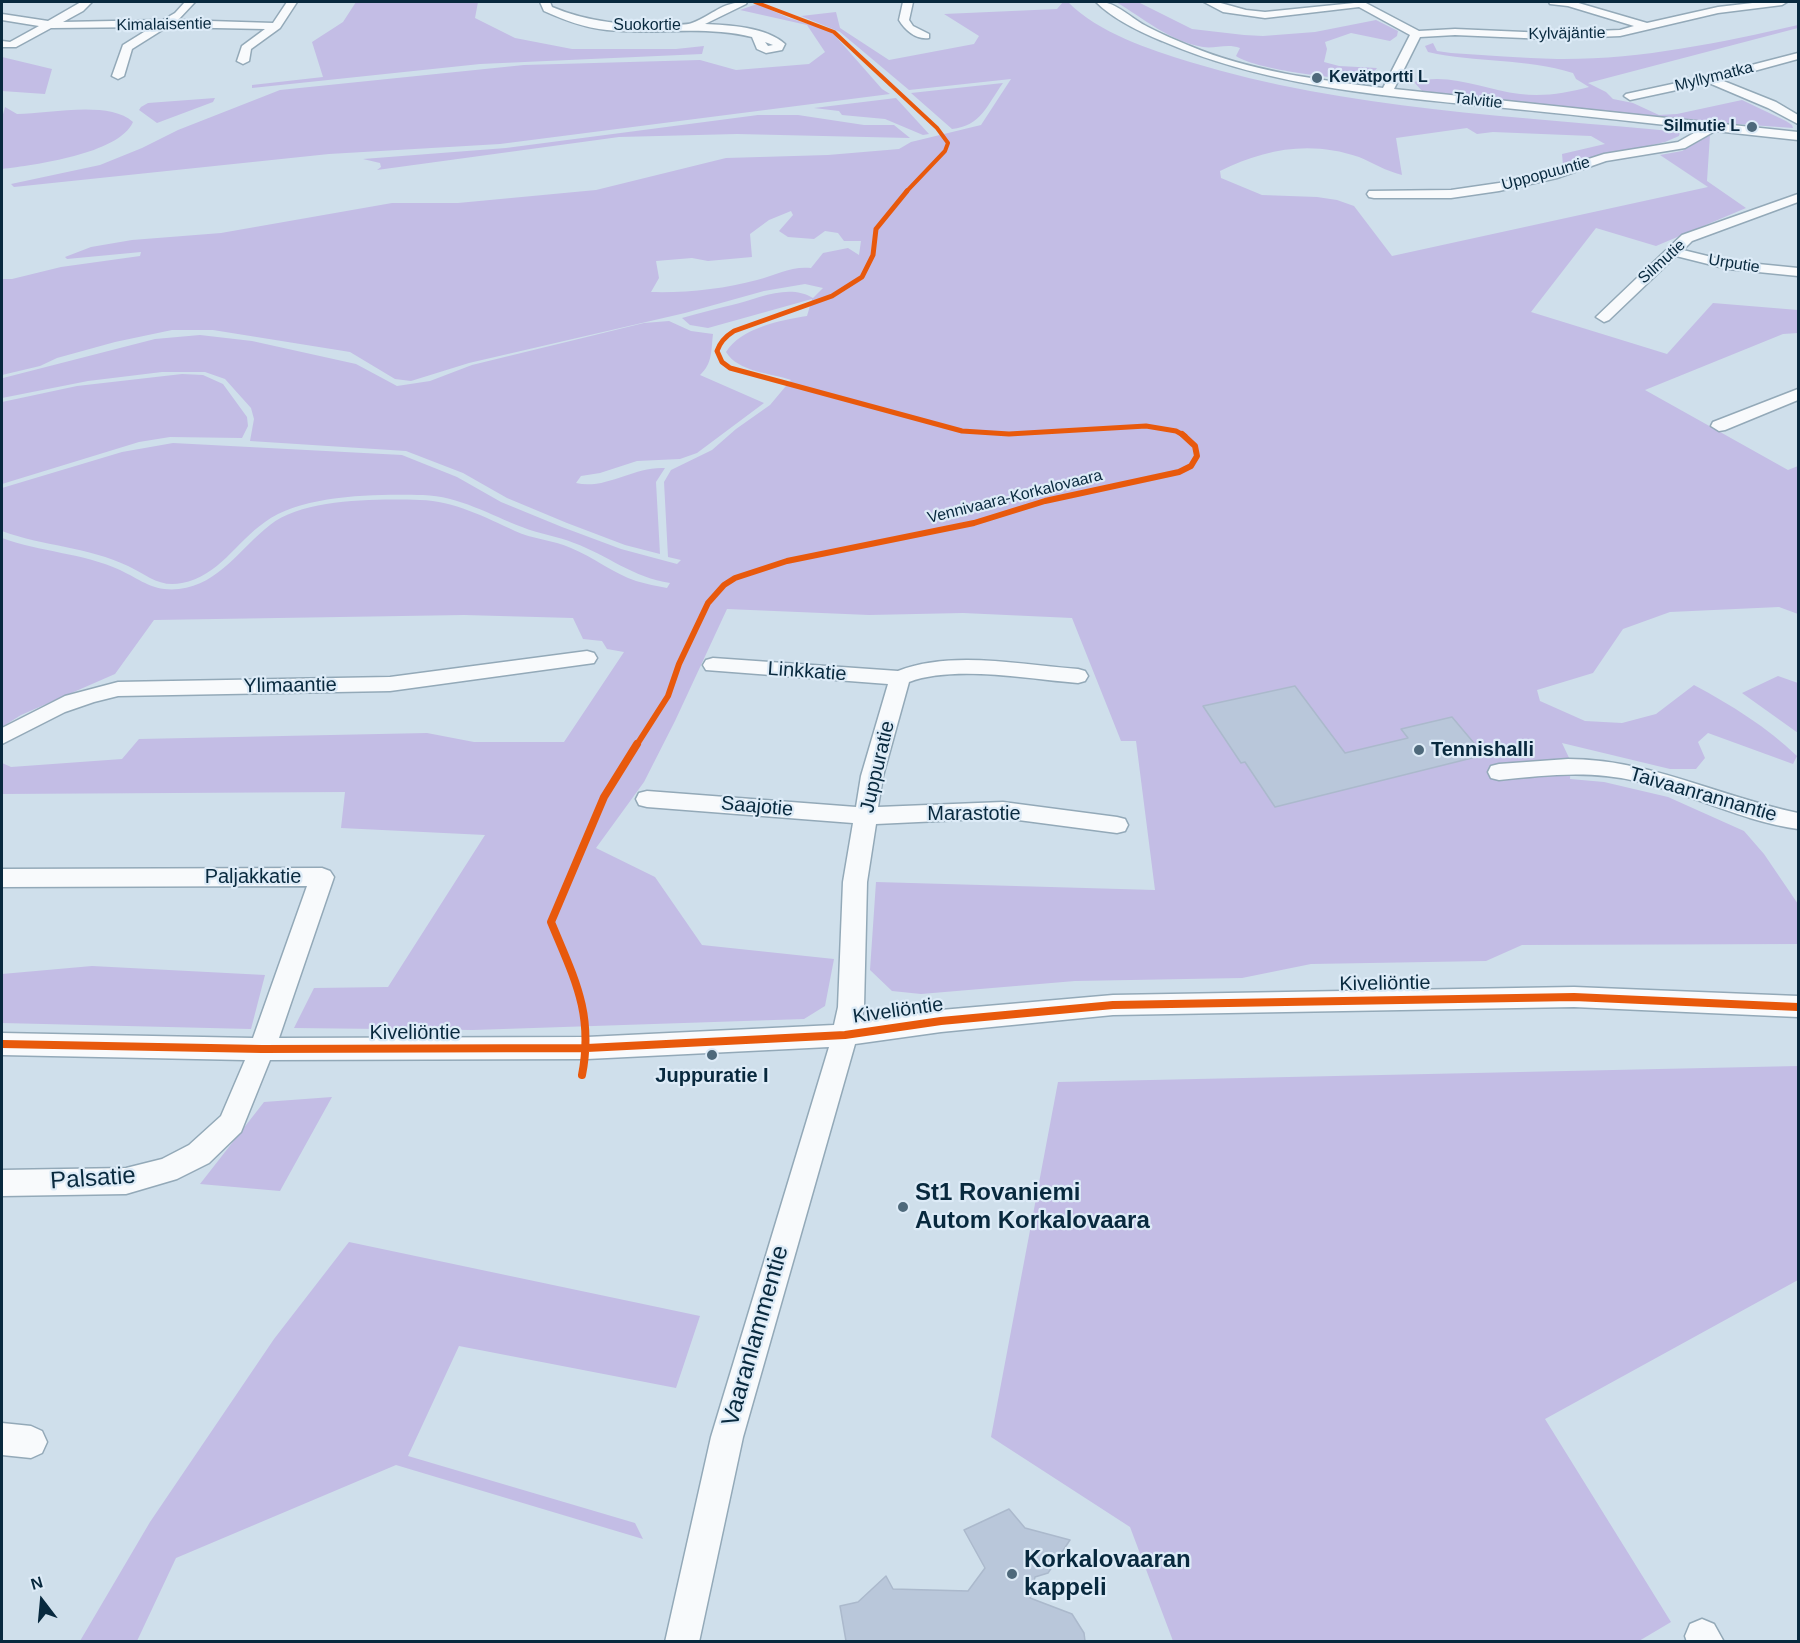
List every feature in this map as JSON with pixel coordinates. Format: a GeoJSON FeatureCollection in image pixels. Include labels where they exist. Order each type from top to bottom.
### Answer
{"type":"FeatureCollection","features":[{"type":"Feature","properties":{"kind":"street"},"geometry":{"type":"LineString","coordinates":[[3,44],[12,45],[50,26],[87,2]]}},
{"type":"Feature","properties":{"kind":"street"},"geometry":{"type":"LineString","coordinates":[[118,76],[127,47],[179,15],[190,2]]}},
{"type":"Feature","properties":{"kind":"street"},"geometry":{"type":"LineString","coordinates":[[243,61],[246,48],[276,26],[292,2]]}},
{"type":"Feature","properties":{"kind":"street","name":"Suokortie"},"geometry":{"type":"LineString","coordinates":[[545,2],[548,9],[576,21],[611,27],[694,27],[757,36]]}},
{"type":"Feature","properties":{"kind":"street"},"geometry":{"type":"LineString","coordinates":[[694,27],[712,15],[741,2]]}},
{"type":"Feature","properties":{"kind":"street"},"geometry":{"type":"LineString","coordinates":[[908,2],[904,20],[909,28],[926,36]]}},
{"type":"Feature","properties":{"kind":"street","name":"Talvitie"},"geometry":{"type":"LineString","coordinates":[[1101,2],[1143,30],[1199,52],[1280,73],[1387,91],[1798,136]]}},
{"type":"Feature","properties":{"kind":"street"},"geometry":{"type":"LineString","coordinates":[[1209,2],[1244,14],[1263,15],[1295,13],[1359,3],[1417,34],[1387,91]]}},
{"type":"Feature","properties":{"kind":"street"},"geometry":{"type":"LineString","coordinates":[[1554,2],[1569,3],[1648,28]]}},
{"type":"Feature","properties":{"kind":"street"},"geometry":{"type":"LineString","coordinates":[[1699,2],[1718,10]]}},
{"type":"Feature","properties":{"kind":"street","name":"Kylväjäntie"},"geometry":{"type":"LineString","coordinates":[[1417,34],[1455,32],[1547,36],[1620,33],[1718,10],[1782,2]]}},
{"type":"Feature","properties":{"kind":"street","name":"Kimalaisentie"},"geometry":{"type":"LineString","coordinates":[[2,17],[50,26],[166,24],[276,26]]}},
{"type":"Feature","properties":{"kind":"street","name":"Myllymatka"},"geometry":{"type":"LineString","coordinates":[[1630,96],[1710,79],[1798,56]]}},
{"type":"Feature","properties":{"kind":"street"},"geometry":{"type":"LineString","coordinates":[[1782,61],[1798,67]]}},
{"type":"Feature","properties":{"kind":"street"},"geometry":{"type":"LineString","coordinates":[[1710,79],[1772,105],[1798,120]]}},
{"type":"Feature","properties":{"kind":"street","name":"Uppopuuntie"},"geometry":{"type":"LineString","coordinates":[[1374,195],[1451,194],[1499,187],[1552,175],[1604,158],[1681,145],[1712,127]]}},
{"type":"Feature","properties":{"kind":"street","name":"Silmutie"},"geometry":{"type":"LineString","coordinates":[[1604,317],[1687,238],[1798,198]]}},
{"type":"Feature","properties":{"kind":"street","name":"Urputie"},"geometry":{"type":"LineString","coordinates":[[1671,251],[1728,265],[1798,272]]}},
{"type":"Feature","properties":{"kind":"street"},"geometry":{"type":"LineString","coordinates":[[1719,426],[1798,394]]}},
{"type":"Feature","properties":{"kind":"street","name":"Ylimaantie"},"geometry":{"type":"LineString","coordinates":[[2,737],[58,706],[92,694],[118,690],[390,684],[587,658]]}},
{"type":"Feature","properties":{"kind":"street","name":"Linkkatie"},"geometry":{"type":"LineString","coordinates":[[713,665],[900,678]]}},
{"type":"Feature","properties":{"kind":"street"},"geometry":{"type":"LineString","coordinates":[[900,678],[921,670],[949,666],[1078,676]]}},
{"type":"Feature","properties":{"kind":"street","name":"Juppuratie"},"geometry":{"type":"LineString","coordinates":[[845,1035],[851,1007],[855,882],[872,776],[900,678]]}},
{"type":"Feature","properties":{"kind":"street","name":"Taivaanrannantie"},"geometry":{"type":"LineString","coordinates":[[1499,772],[1565,765],[1635,772],[1763,814],[1798,821]]}},
{"type":"Feature","properties":{"kind":"street","name":"Saajotie"},"geometry":{"type":"LineString","coordinates":[[647,799],[866,816]]}},
{"type":"Feature","properties":{"kind":"street","name":"Marastotie"},"geometry":{"type":"LineString","coordinates":[[866,816],[1003,810],[1117,825]]}},
{"type":"Feature","properties":{"kind":"street","name":"Paljakkatie"},"geometry":{"type":"LineString","coordinates":[[2,878],[322,878],[262,1049]]}},
{"type":"Feature","properties":{"kind":"street","name":"Kiveliöntie"},"geometry":{"type":"LineString","coordinates":[[2,1044],[262,1049],[586,1048],[845,1035],[941,1021],[1113,1005],[1574,997],[1798,1007]]}},
{"type":"Feature","properties":{"kind":"street","name":"Vaaranlammentie"},"geometry":{"type":"LineString","coordinates":[[682,1641],[727,1437],[845,1035]]}},
{"type":"Feature","properties":{"kind":"street","name":"Palsatie"},"geometry":{"type":"LineString","coordinates":[[2,1183],[126,1181],[167,1170],[199,1154],[231,1124],[262,1049]]}},
{"type":"Feature","properties":{"kind":"shaded area"},"geometry":{"type":"Polygon","coordinates":[[[356,2],[478,2],[475,18],[515,38],[572,49],[676,49],[704,46],[702,54],[480,64],[252,88],[252,85],[323,77],[312,42],[343,22],[356,2]]]}},
{"type":"Feature","properties":{"kind":"shaded area"},"geometry":{"type":"Polygon","coordinates":[[[1063,2],[1068,2],[1094,23],[1141,45],[1190,62],[1310,91],[1433,109],[1680,132],[1679,136],[1665,142],[1563,165],[1562,154],[1605,144],[1591,136],[1493,132],[1477,134],[1467,128],[1396,138],[1402,175],[1359,157],[1323,149],[1305,148],[1270,152],[1220,171],[1221,178],[1262,195],[1317,197],[1337,200],[1354,206],[1392,256],[1708,187],[1660,155],[1682,151],[1710,135],[1707,181],[1746,208],[1656,246],[1596,228],[1531,312],[1667,354],[1713,303],[1798,310],[1798,333],[1783,334],[1645,390],[1788,470],[1798,466],[1798,614],[1779,607],[1670,612],[1623,629],[1593,673],[1537,690],[1540,701],[1585,721],[1622,723],[1656,714],[1694,685],[1748,717],[1797,756],[1793,764],[1708,733],[1698,742],[1705,758],[1696,769],[1670,769],[1562,743],[1571,762],[1570,779],[1604,782],[1668,797],[1744,831],[1764,854],[1798,904],[1798,944],[1522,945],[1486,961],[1311,964],[1242,978],[1075,981],[921,994],[892,991],[870,970],[876,882],[1155,890],[1136,741],[1121,741],[1072,618],[963,613],[869,615],[727,609],[644,782],[596,848],[655,877],[702,945],[834,959],[825,1006],[804,1019],[473,1030],[294,1028],[314,988],[388,987],[485,835],[341,828],[345,792],[2,794],[2,763],[11,767],[122,759],[139,739],[427,733],[474,742],[564,742],[624,652],[607,649],[602,641],[583,639],[573,618],[464,615],[154,620],[115,674],[21,715],[2,727],[2,538],[106,564],[155,587],[179,589],[193,586],[218,573],[259,534],[284,516],[321,505],[342,502],[420,500],[445,503],[481,515],[522,534],[564,545],[636,581],[667,588],[670,583],[644,576],[574,543],[528,529],[462,502],[436,496],[405,495],[341,498],[299,506],[265,522],[207,573],[182,583],[167,584],[113,560],[2,531],[2,488],[122,452],[173,443],[402,455],[457,477],[501,502],[562,527],[621,549],[677,564],[681,560],[668,557],[664,482],[671,470],[712,450],[736,429],[770,405],[791,380],[747,368],[731,359],[726,352],[741,337],[762,326],[807,316],[812,299],[708,328],[690,325],[682,318],[783,292],[803,294],[813,298],[823,288],[805,284],[764,291],[685,313],[469,363],[411,381],[395,379],[350,352],[213,330],[172,330],[115,342],[57,358],[40,366],[2,375],[2,279],[12,279],[61,267],[140,256],[141,252],[67,259],[65,257],[91,247],[132,240],[221,233],[392,203],[458,203],[596,190],[726,158],[828,155],[899,149],[911,142],[981,125],[1011,79],[909,90],[840,32],[801,16],[836,12],[840,28],[889,60],[974,44],[979,36],[944,14],[1057,9],[1063,2]],[[791,211],[769,220],[750,234],[752,257],[708,261],[692,258],[656,261],[659,278],[651,292],[705,290],[731,286],[790,270],[811,268],[823,253],[848,248],[859,255],[861,241],[844,241],[838,233],[825,231],[814,239],[788,237],[779,231],[793,215],[791,211]]]}},
{"type":"Feature","properties":{"kind":"shaded area"},"geometry":{"type":"Polygon","coordinates":[[[1116,2],[1138,2],[1192,29],[1244,35],[1263,36],[1315,32],[1376,20],[1398,31],[1397,36],[1390,41],[1351,33],[1325,42],[1327,49],[1324,62],[1339,66],[1377,68],[1367,81],[1354,80],[1262,66],[1236,56],[1240,48],[1191,44],[1158,29],[1116,2]]]}},
{"type":"Feature","properties":{"kind":"shaded area"},"geometry":{"type":"Polygon","coordinates":[[[757,4],[789,18],[831,31],[882,89],[890,94],[500,144],[329,154],[14,187],[11,184],[100,165],[178,130],[280,90],[524,65],[700,60],[736,70],[809,64],[825,52],[807,25],[740,10],[757,4]]]}},
{"type":"Feature","properties":{"kind":"shaded area"},"geometry":{"type":"Polygon","coordinates":[[[1798,25],[1798,28],[1588,83],[1606,92],[1613,99],[1633,103],[1659,115],[1677,114],[1742,100],[1786,121],[1793,128],[1682,120],[1439,94],[1422,91],[1414,82],[1428,79],[1454,80],[1529,95],[1555,94],[1589,87],[1576,79],[1573,73],[1555,68],[1428,52],[1425,46],[1433,43],[1437,51],[1451,53],[1544,59],[1587,59],[1678,49],[1798,25]]]}},
{"type":"Feature","properties":{"kind":"shaded area"},"geometry":{"type":"Polygon","coordinates":[[[2,57],[52,69],[45,94],[2,91],[2,57]]]}},
{"type":"Feature","properties":{"kind":"shaded area"},"geometry":{"type":"Polygon","coordinates":[[[1003,83],[977,119],[970,124],[952,129],[911,93],[1003,83]]]}},
{"type":"Feature","properties":{"kind":"shaded area"},"geometry":{"type":"Polygon","coordinates":[[[215,98],[213,102],[157,123],[139,110],[148,103],[215,98]]]}},
{"type":"Feature","properties":{"kind":"shaded area"},"geometry":{"type":"Polygon","coordinates":[[[896,98],[929,134],[923,135],[885,119],[842,115],[839,111],[814,108],[896,98]]]}},
{"type":"Feature","properties":{"kind":"shaded area"},"geometry":{"type":"Polygon","coordinates":[[[5,107],[17,114],[78,110],[109,111],[133,122],[125,133],[94,150],[54,161],[2,169],[2,118],[5,107]]]}},
{"type":"Feature","properties":{"kind":"shaded area"},"geometry":{"type":"Polygon","coordinates":[[[758,115],[798,115],[864,125],[894,125],[910,138],[737,134],[619,137],[377,170],[381,167],[380,163],[363,159],[506,148],[758,115]]]}},
{"type":"Feature","properties":{"kind":"shaded area"},"geometry":{"type":"Polygon","coordinates":[[[669,321],[691,331],[713,334],[709,361],[700,375],[764,403],[697,453],[680,459],[637,461],[600,473],[581,476],[576,483],[598,483],[642,470],[665,468],[656,482],[660,554],[625,545],[567,523],[507,498],[463,473],[406,451],[250,441],[254,419],[251,408],[225,379],[205,372],[162,372],[88,381],[2,398],[3,378],[155,339],[200,335],[252,341],[356,364],[397,386],[430,381],[472,365],[644,323],[669,321]]]}},
{"type":"Feature","properties":{"kind":"shaded area"},"geometry":{"type":"Polygon","coordinates":[[[182,374],[203,375],[223,384],[247,417],[248,426],[242,438],[170,437],[139,442],[2,484],[2,402],[77,386],[182,374]]]}},
{"type":"Feature","properties":{"kind":"shaded area"},"geometry":{"type":"Polygon","coordinates":[[[1778,676],[1798,683],[1798,733],[1742,693],[1778,676]]]}},
{"type":"Feature","properties":{"kind":"shaded area"},"geometry":{"type":"Polygon","coordinates":[[[92,966],[265,975],[251,1029],[2,1023],[2,974],[92,966]]]}},
{"type":"Feature","properties":{"kind":"shaded area"},"geometry":{"type":"Polygon","coordinates":[[[1798,1066],[1798,1280],[1545,1419],[1671,1622],[1639,1641],[1173,1641],[1130,1527],[991,1437],[1058,1082],[1798,1066]]]}},
{"type":"Feature","properties":{"kind":"shaded area"},"geometry":{"type":"Polygon","coordinates":[[[332,1097],[280,1191],[200,1184],[264,1102],[332,1097]]]}},
{"type":"Feature","properties":{"kind":"shaded area"},"geometry":{"type":"Polygon","coordinates":[[[349,1242],[700,1316],[676,1388],[459,1346],[408,1456],[635,1523],[643,1539],[396,1465],[176,1558],[137,1641],[80,1641],[150,1522],[274,1339],[349,1242]]]}},
{"type":"Feature","properties":{"kind":"building","name":"Tennishalli"},"geometry":{"type":"Polygon","coordinates":[[[1295,686],[1345,753],[1408,738],[1401,729],[1452,717],[1484,755],[1275,807],[1245,762],[1241,763],[1203,706],[1295,686]]]}},
{"type":"Feature","properties":{"kind":"building","name":"Korkalovaaran kappeli"},"geometry":{"type":"Polygon","coordinates":[[[1009,1509],[1025,1528],[1070,1540],[1048,1573],[1035,1577],[1030,1598],[1072,1614],[1084,1633],[1085,1641],[846,1641],[840,1606],[858,1602],[886,1576],[893,1589],[968,1591],[985,1568],[964,1530],[1009,1509]]]}},
{"type":"Feature","properties":{"kind":"cycle path","name":"Vennivaara-Korkalovaara"},"geometry":{"type":"LineString","coordinates":[[582,1075],[587,1048],[582,999],[551,922],[604,797],[668,696],[679,664],[708,603],[724,585],[735,578],[787,561],[974,523],[1045,501],[1179,472],[1191,466],[1197,456],[1195,446],[1184,435],[1176,431],[1146,426],[1009,434],[962,431],[809,391],[730,368],[722,362],[718,348],[723,340],[734,331],[832,296],[862,277],[873,255],[876,229],[916,180],[945,151],[948,143],[937,128],[834,32],[755,2]]}},
{"type":"Feature","properties":{"kind":"cycle path"},"geometry":{"type":"LineString","coordinates":[[2,1044],[262,1049],[587,1048],[845,1035],[941,1021],[1113,1005],[1574,997],[1798,1007]]}},
{"type":"Feature","properties":{"kind":"place","name":"Kevätportti L"},"geometry":{"type":"Point","coordinates":[1317,78]}},
{"type":"Feature","properties":{"kind":"place","name":"Silmutie L"},"geometry":{"type":"Point","coordinates":[1752,127]}},
{"type":"Feature","properties":{"kind":"place","name":"Tennishalli"},"geometry":{"type":"Point","coordinates":[1419,750]}},
{"type":"Feature","properties":{"kind":"place","name":"Juppuratie I"},"geometry":{"type":"Point","coordinates":[712,1055]}},
{"type":"Feature","properties":{"kind":"place","name":"St1 Rovaniemi Autom Korkalovaara"},"geometry":{"type":"Point","coordinates":[903,1207]}},
{"type":"Feature","properties":{"kind":"place","name":"Korkalovaaran kappeli"},"geometry":{"type":"Point","coordinates":[1012,1574]}}]}
